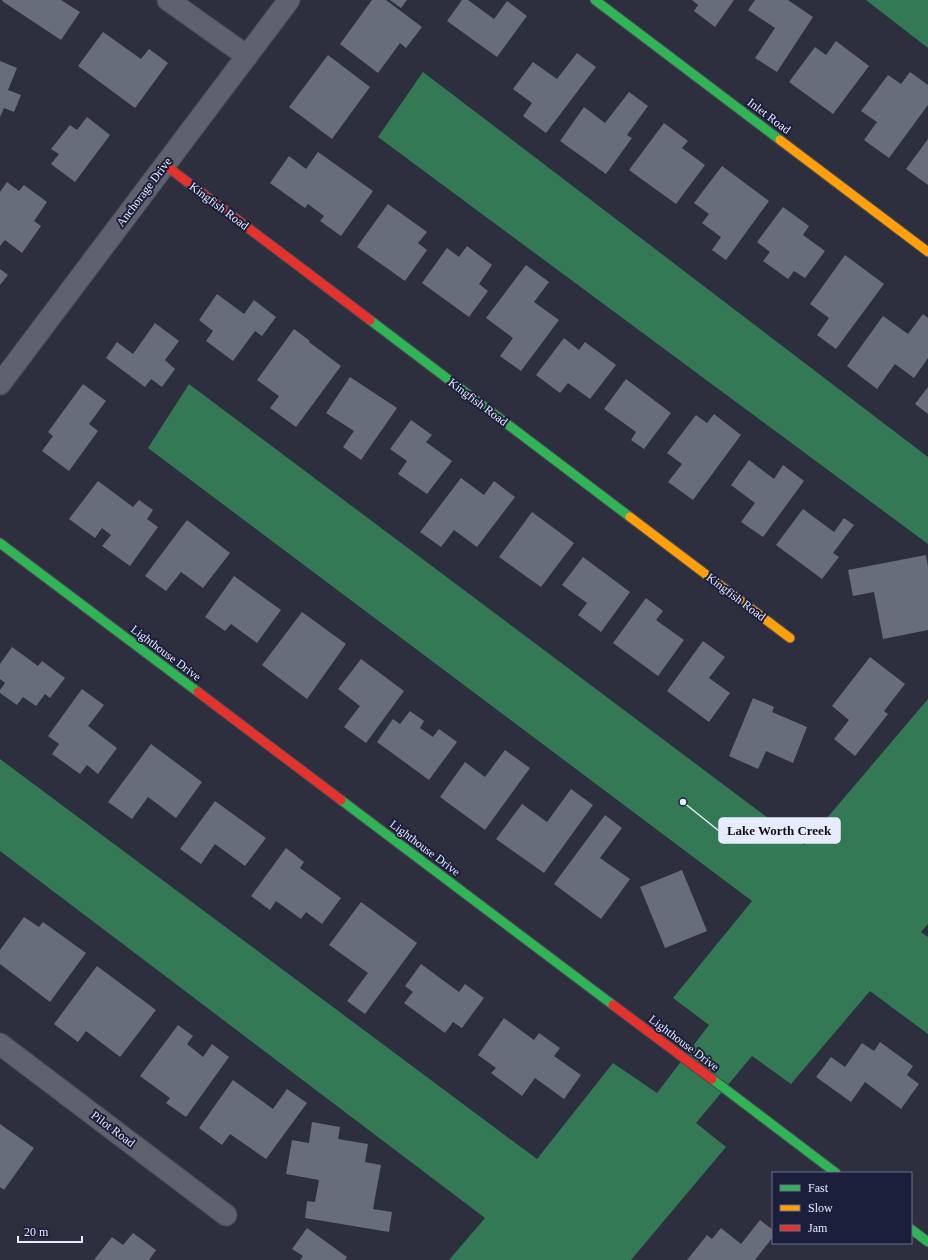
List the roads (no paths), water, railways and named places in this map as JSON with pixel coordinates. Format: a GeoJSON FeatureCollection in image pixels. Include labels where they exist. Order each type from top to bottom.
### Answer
{"type":"FeatureCollection","features":[{"type":"Feature","properties":{"kind":"street"},"geometry":{"type":"LineString","coordinates":[[168,0],[247,56]]}},
{"type":"Feature","properties":{"kind":"street","name":"Anchorage Drive"},"geometry":{"type":"LineString","coordinates":[[0,384],[289,0]]}},
{"type":"Feature","properties":{"kind":"street","name":"Inlet Road"},"geometry":{"type":"LineString","coordinates":[[595,0],[928,252]]}},
{"type":"Feature","properties":{"kind":"street","name":"Kingfish Road"},"geometry":{"type":"LineString","coordinates":[[165,165],[790,638]]}},
{"type":"Feature","properties":{"kind":"street","name":"Lighthouse Drive"},"geometry":{"type":"LineString","coordinates":[[0,543],[835,1172]]}},
{"type":"Feature","properties":{"kind":"street","name":"Pilot Road"},"geometry":{"type":"LineString","coordinates":[[0,1044],[226,1215]]}},
{"type":"Feature","properties":{"kind":"street"},"geometry":{"type":"LineString","coordinates":[[912,1230],[928,1242]]}},
{"type":"Feature","properties":{"kind":"place","name":"Lake Worth Creek"},"geometry":{"type":"Point","coordinates":[683,802]}}]}
